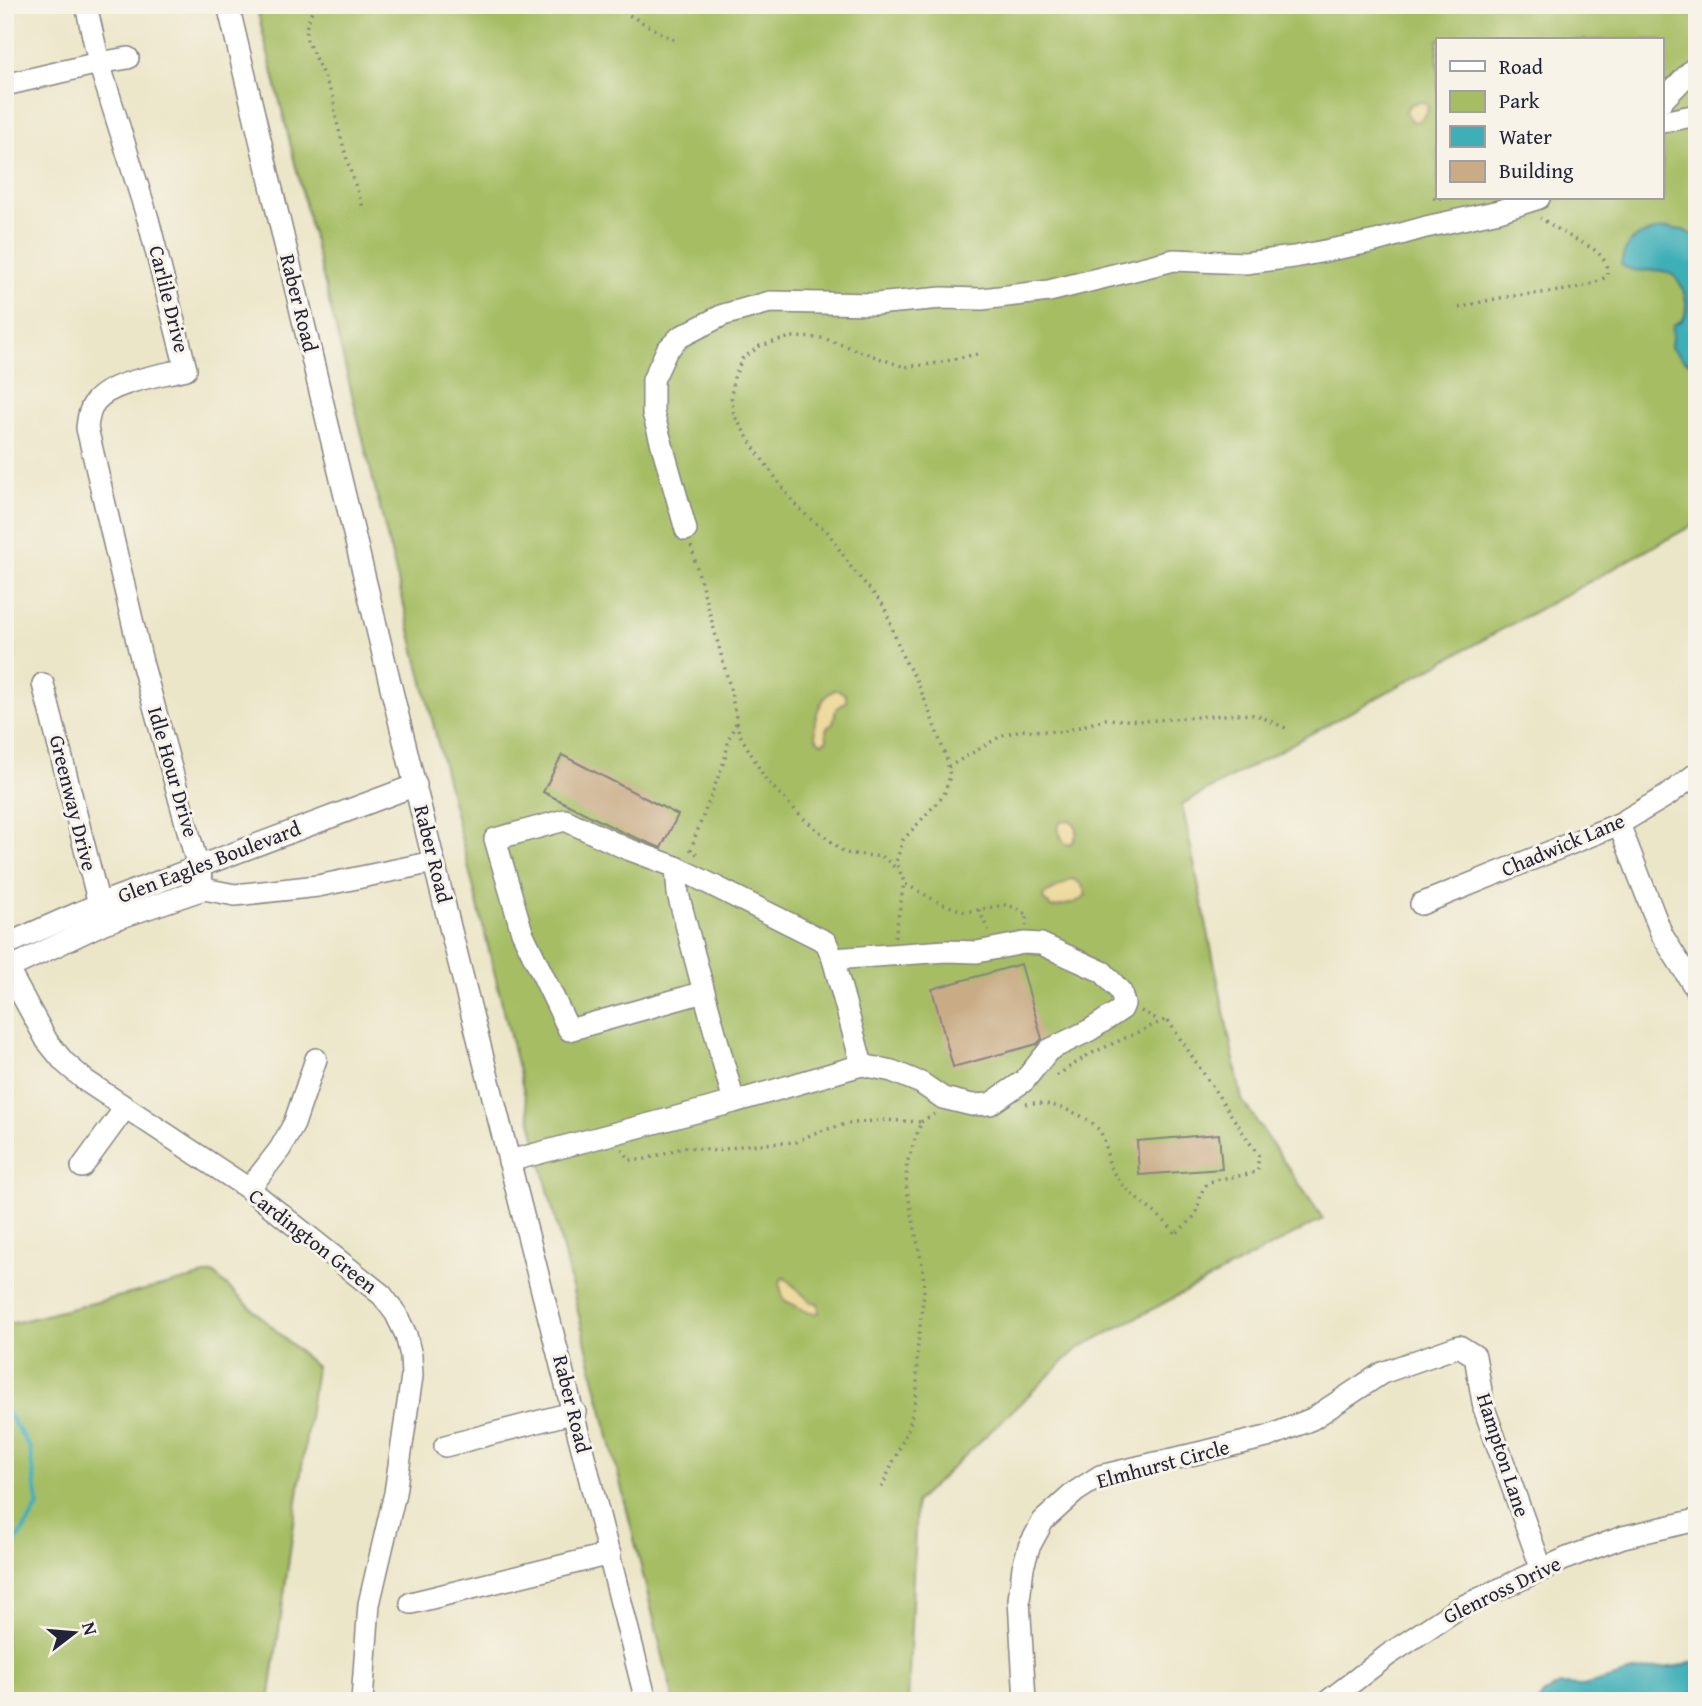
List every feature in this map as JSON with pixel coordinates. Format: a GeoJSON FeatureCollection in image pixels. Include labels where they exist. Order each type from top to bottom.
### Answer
{"type":"FeatureCollection","features":[{"type":"Feature","properties":{"kind":"street","name":"Carlile Drive"},"geometry":{"type":"LineString","coordinates":[[86,5],[99,63],[148,219],[186,369],[114,388],[94,403],[88,415],[87,428],[151,695]]}},
{"type":"Feature","properties":{"kind":"street","name":"Raber Road"},"geometry":{"type":"LineString","coordinates":[[228,5],[434,862],[646,1701]]}},
{"type":"Feature","properties":{"kind":"street"},"geometry":{"type":"LineString","coordinates":[[5,85],[128,58]]}},
{"type":"Feature","properties":{"kind":"street"},"geometry":{"type":"LineString","coordinates":[[1664,99],[1697,65]]}},
{"type":"Feature","properties":{"kind":"street"},"geometry":{"type":"LineString","coordinates":[[1664,122],[1697,115]]}},
{"type":"Feature","properties":{"kind":"street"},"geometry":{"type":"LineString","coordinates":[[686,530],[653,413],[653,380],[667,350],[680,337],[723,315],[770,302],[896,303],[942,298],[982,299],[1049,291],[1174,260],[1245,263],[1294,257],[1376,242],[1534,200]]}},
{"type":"Feature","properties":{"kind":"street","name":"Greenway Drive"},"geometry":{"type":"LineString","coordinates":[[43,684],[102,913]]}},
{"type":"Feature","properties":{"kind":"street","name":"Idle Hour Drive"},"geometry":{"type":"LineString","coordinates":[[151,695],[204,890]]}},
{"type":"Feature","properties":{"kind":"street","name":"Chadwick Lane"},"geometry":{"type":"LineString","coordinates":[[1421,904],[1619,824],[1668,795],[1697,773]]}},
{"type":"Feature","properties":{"kind":"street","name":"Glen Eagles Boulevard"},"geometry":{"type":"LineString","coordinates":[[6,968],[102,913],[199,866],[416,785]]}},
{"type":"Feature","properties":{"kind":"street"},"geometry":{"type":"LineString","coordinates":[[704,992],[569,1030],[522,932],[495,839],[565,820],[625,848],[676,867],[825,942],[833,959],[862,1065]]}},
{"type":"Feature","properties":{"kind":"street"},"geometry":{"type":"LineString","coordinates":[[1619,824],[1662,935],[1697,991]]}},
{"type":"Feature","properties":{"kind":"street","name":"Glen Eagles Boulevard"},"geometry":{"type":"LineString","coordinates":[[5,945],[102,913],[204,890],[235,895],[318,886],[434,862]]}},
{"type":"Feature","properties":{"kind":"street"},"geometry":{"type":"LineString","coordinates":[[676,867],[678,894],[734,1102]]}},
{"type":"Feature","properties":{"kind":"street"},"geometry":{"type":"LineString","coordinates":[[509,1161],[734,1102],[862,1065],[892,1071],[921,1083],[943,1098],[972,1105],[990,1104],[1024,1081],[1049,1050],[1090,1030],[1122,1009],[1124,1004],[1121,992],[1103,972],[1041,944],[1024,943],[977,953],[946,951],[833,959]]}},
{"type":"Feature","properties":{"kind":"street","name":"Cardington Green"},"geometry":{"type":"LineString","coordinates":[[6,968],[47,1041],[64,1062],[125,1108],[249,1189],[382,1295],[396,1314],[406,1335],[412,1376],[397,1480],[369,1604],[362,1701]]}},
{"type":"Feature","properties":{"kind":"street"},"geometry":{"type":"LineString","coordinates":[[249,1189],[280,1149],[294,1124],[316,1059]]}},
{"type":"Feature","properties":{"kind":"street"},"geometry":{"type":"LineString","coordinates":[[82,1167],[125,1108]]}},
{"type":"Feature","properties":{"kind":"street","name":"Hampton Lane"},"geometry":{"type":"LineString","coordinates":[[1459,1346],[1475,1356],[1484,1408],[1542,1570]]}},
{"type":"Feature","properties":{"kind":"street","name":"Elmhurst Circle"},"geometry":{"type":"LineString","coordinates":[[1025,1701],[1019,1600],[1023,1567],[1029,1547],[1043,1521],[1075,1492],[1100,1476],[1267,1437],[1312,1419],[1382,1373],[1459,1346]]}},
{"type":"Feature","properties":{"kind":"street"},"geometry":{"type":"LineString","coordinates":[[445,1446],[575,1412]]}},
{"type":"Feature","properties":{"kind":"street","name":"Glenross Drive"},"geometry":{"type":"LineString","coordinates":[[1328,1701],[1388,1655],[1457,1609],[1567,1558],[1623,1537],[1697,1520]]}},
{"type":"Feature","properties":{"kind":"street"},"geometry":{"type":"LineString","coordinates":[[411,1603],[610,1554]]}},
{"type":"Feature","properties":{"kind":"path"},"geometry":{"type":"LineString","coordinates":[[314,5],[306,28],[307,40],[334,99],[335,115],[349,167],[364,210]]}},
{"type":"Feature","properties":{"kind":"path"},"geometry":{"type":"LineString","coordinates":[[611,5],[674,40]]}},
{"type":"Feature","properties":{"kind":"path"},"geometry":{"type":"LineString","coordinates":[[1459,307],[1511,296],[1584,286],[1607,276],[1608,267],[1604,257],[1595,249],[1517,206]]}},
{"type":"Feature","properties":{"kind":"path"},"geometry":{"type":"LineString","coordinates":[[890,956],[905,884],[896,862],[903,841],[944,795],[950,776],[948,767],[928,708],[904,660],[884,606],[857,574],[827,531],[793,502],[743,432],[734,415],[731,396],[734,378],[742,359],[760,346],[791,337],[831,340],[904,367],[933,364],[977,354]]}},
{"type":"Feature","properties":{"kind":"path"},"geometry":{"type":"LineString","coordinates":[[686,530],[730,687],[739,733],[766,780],[794,809],[845,853],[883,857],[897,868],[905,884],[938,902],[965,912],[1004,905],[1017,908],[1027,915],[1026,926],[1021,934]]}},
{"type":"Feature","properties":{"kind":"path"},"geometry":{"type":"LineString","coordinates":[[948,767],[1003,735],[1021,730],[1062,732],[1106,719],[1143,721],[1238,714],[1257,716],[1288,729]]}},
{"type":"Feature","properties":{"kind":"path"},"geometry":{"type":"LineString","coordinates":[[703,857],[691,850],[737,721]]}},
{"type":"Feature","properties":{"kind":"path"},"geometry":{"type":"LineString","coordinates":[[979,910],[987,930],[997,938]]}},
{"type":"Feature","properties":{"kind":"path"},"geometry":{"type":"LineString","coordinates":[[1022,1105],[1044,1102],[1075,1114],[1099,1130],[1107,1149],[1110,1168],[1119,1181],[1131,1195],[1166,1220],[1176,1235],[1182,1226],[1192,1219],[1200,1203],[1202,1189],[1210,1181],[1258,1171],[1258,1155],[1167,1019],[1088,1055],[1048,1081]]}},
{"type":"Feature","properties":{"kind":"path"},"geometry":{"type":"LineString","coordinates":[[1030,1102],[1039,1092]]}},
{"type":"Feature","properties":{"kind":"path"},"geometry":{"type":"LineString","coordinates":[[618,1131],[620,1147],[630,1160],[642,1160],[685,1147],[717,1151],[796,1142],[817,1132],[846,1124],[921,1122],[936,1113]]}},
{"type":"Feature","properties":{"kind":"path"},"geometry":{"type":"LineString","coordinates":[[881,1489],[909,1427],[918,1393],[917,1352],[924,1292],[923,1269],[906,1185],[907,1163],[921,1122]]}},
{"type":"Feature","properties":{"kind":"green space"},"geometry":{"type":"Polygon","coordinates":[[[256,5],[1697,5],[1697,523],[1182,804],[1242,1100],[1323,1219],[1077,1349],[916,1502],[908,1701],[674,1701],[256,5]]]}},
{"type":"Feature","properties":{"kind":"green space"},"geometry":{"type":"Polygon","coordinates":[[[213,1273],[316,1367],[269,1701],[5,1701],[5,1325],[213,1273]]]}},
{"type":"Feature","properties":{"kind":"sand"},"geometry":{"type":"Polygon","coordinates":[[[1424,102],[1428,107],[1426,114],[1418,122],[1412,121],[1406,112],[1409,106],[1424,102]]]}},
{"type":"Feature","properties":{"kind":"sand"},"geometry":{"type":"Polygon","coordinates":[[[834,690],[846,695],[846,702],[836,709],[833,723],[826,729],[827,740],[822,743],[815,735],[815,721],[824,699],[834,690]]]}},
{"type":"Feature","properties":{"kind":"sand"},"geometry":{"type":"Polygon","coordinates":[[[1069,820],[1075,825],[1077,834],[1068,845],[1064,843],[1057,828],[1062,821],[1069,820]]]}},
{"type":"Feature","properties":{"kind":"sand"},"geometry":{"type":"Polygon","coordinates":[[[1072,879],[1084,889],[1086,895],[1082,898],[1052,908],[1043,899],[1044,895],[1072,879]]]}},
{"type":"Feature","properties":{"kind":"sand"},"geometry":{"type":"Polygon","coordinates":[[[784,1277],[811,1302],[818,1303],[819,1313],[809,1313],[784,1300],[779,1283],[784,1277]]]}},
{"type":"Feature","properties":{"kind":"water"},"geometry":{"type":"Polygon","coordinates":[[[1668,228],[1683,230],[1697,237],[1697,367],[1671,348],[1673,326],[1682,320],[1686,309],[1685,295],[1679,282],[1671,274],[1659,270],[1635,270],[1621,265],[1626,248],[1636,238],[1668,228]]]}},
{"type":"Feature","properties":{"kind":"water"},"geometry":{"type":"Polygon","coordinates":[[[1697,1660],[1697,1692],[1672,1701],[1539,1701],[1544,1693],[1560,1685],[1583,1686],[1637,1671],[1685,1665],[1697,1660]]]}},
{"type":"Feature","properties":{"kind":"building"},"geometry":{"type":"Polygon","coordinates":[[[562,755],[678,815],[661,848],[622,832],[543,792],[562,755]]]}},
{"type":"Feature","properties":{"kind":"building"},"geometry":{"type":"Polygon","coordinates":[[[1021,964],[1042,1039],[1037,1044],[953,1067],[932,989],[1021,964]]]}},
{"type":"Feature","properties":{"kind":"building"},"geometry":{"type":"Polygon","coordinates":[[[1219,1134],[1222,1169],[1139,1175],[1137,1141],[1219,1134]]]}},
{"type":"Feature","properties":{"kind":"waterway"},"geometry":{"type":"LineString","coordinates":[[5,1409],[30,1448],[38,1506],[20,1536],[5,1554]]}}]}
